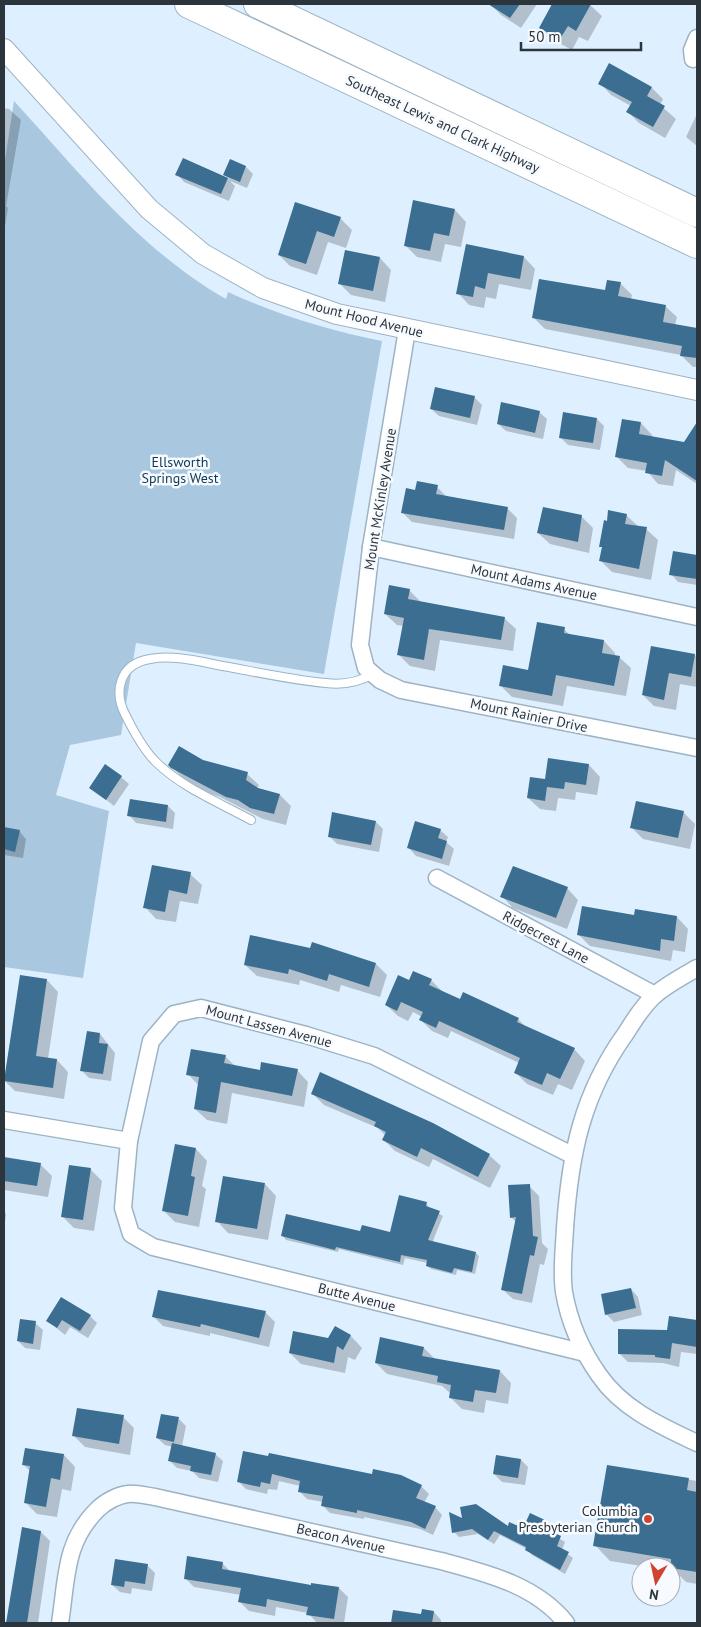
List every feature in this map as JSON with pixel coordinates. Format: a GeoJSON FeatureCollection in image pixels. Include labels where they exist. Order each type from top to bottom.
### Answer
{"type":"FeatureCollection","features":[{"type":"Feature","properties":{"kind":"highway","name":"Southeast Lewis and Clark Highway"},"geometry":{"type":"LineString","coordinates":[[190,4],[697,244]]}},
{"type":"Feature","properties":{"kind":"highway","name":"Southeast Lewis and Clark Highway"},"geometry":{"type":"LineString","coordinates":[[258,4],[697,213]]}},
{"type":"Feature","properties":{"kind":"highway"},"geometry":{"type":"LineString","coordinates":[[612,172],[663,177],[697,192]]}},
{"type":"Feature","properties":{"kind":"street"},"geometry":{"type":"LineString","coordinates":[[695,62],[692,50],[697,38]]}},
{"type":"Feature","properties":{"kind":"street","name":"Mount Hood Avenue"},"geometry":{"type":"LineString","coordinates":[[4,49],[149,209],[203,254],[256,284],[295,301],[337,314],[697,390]]}},
{"type":"Feature","properties":{"kind":"street","name":"Mount McKinley Avenue"},"geometry":{"type":"LineString","coordinates":[[369,671],[360,645],[371,547],[407,330]]}},
{"type":"Feature","properties":{"kind":"street","name":"Mount Adams Avenue"},"geometry":{"type":"LineString","coordinates":[[371,547],[697,617]]}},
{"type":"Feature","properties":{"kind":"street","name":"Mount Rainier Drive"},"geometry":{"type":"LineString","coordinates":[[369,671],[380,680],[402,690],[697,748]]}},
{"type":"Feature","properties":{"kind":"street","name":"Ridgecrest Lane"},"geometry":{"type":"LineString","coordinates":[[437,878],[655,995]]}},
{"type":"Feature","properties":{"kind":"street"},"geometry":{"type":"LineString","coordinates":[[697,968],[655,995],[612,1052],[594,1086],[572,1155],[562,1270],[564,1292],[570,1314],[585,1352],[600,1377],[632,1408],[657,1425],[697,1442]]}},
{"type":"Feature","properties":{"kind":"street","name":"Mount Lassen Avenue"},"geometry":{"type":"LineString","coordinates":[[131,1234],[123,1208],[129,1141],[151,1040],[174,1014],[201,1008],[306,1035],[374,1056],[572,1155]]}},
{"type":"Feature","properties":{"kind":"street"},"geometry":{"type":"LineString","coordinates":[[4,1120],[129,1141]]}},
{"type":"Feature","properties":{"kind":"street","name":"Butte Avenue"},"geometry":{"type":"LineString","coordinates":[[131,1234],[153,1247],[585,1352]]}},
{"type":"Feature","properties":{"kind":"street","name":"Beacon Avenue"},"geometry":{"type":"LineString","coordinates":[[60,1623],[70,1555],[75,1538],[84,1523],[103,1504],[128,1494],[155,1497],[441,1560],[488,1574],[519,1586],[539,1598],[566,1623]]}},
{"type":"Feature","properties":{"kind":"lane"},"geometry":{"type":"LineString","coordinates":[[251,820],[183,782],[157,763],[135,734],[119,704],[118,694],[121,681],[128,671],[138,663],[150,659],[166,658],[197,661],[327,684],[363,680],[369,671]]}},
{"type":"Feature","properties":{"kind":"green space","name":"Ellsworth Springs West"},"geometry":{"type":"Polygon","coordinates":[[[14,101],[112,209],[138,234],[195,279],[226,299],[228,292],[304,321],[382,341],[324,674],[136,643],[121,735],[70,745],[56,795],[109,811],[83,978],[4,967],[4,167],[14,101]]]}},
{"type":"Feature","properties":{"kind":"building"},"geometry":{"type":"Polygon","coordinates":[[[488,4],[520,4],[510,18],[488,4]]]}},
{"type":"Feature","properties":{"kind":"building"},"geometry":{"type":"Polygon","coordinates":[[[552,4],[591,4],[576,31],[568,26],[560,39],[539,28],[552,4]]]}},
{"type":"Feature","properties":{"kind":"building"},"geometry":{"type":"Polygon","coordinates":[[[609,63],[652,87],[647,96],[665,106],[653,127],[626,112],[632,102],[598,84],[609,63]]]}},
{"type":"Feature","properties":{"kind":"building"},"geometry":{"type":"Polygon","coordinates":[[[183,158],[228,178],[221,194],[175,175],[183,158]]]}},
{"type":"Feature","properties":{"kind":"building"},"geometry":{"type":"Polygon","coordinates":[[[230,159],[246,166],[240,182],[223,175],[230,159]]]}},
{"type":"Feature","properties":{"kind":"building"},"geometry":{"type":"Polygon","coordinates":[[[413,200],[455,209],[449,236],[434,233],[430,251],[404,246],[413,200]]]}},
{"type":"Feature","properties":{"kind":"building"},"geometry":{"type":"Polygon","coordinates":[[[295,202],[341,217],[334,237],[317,231],[306,264],[278,255],[295,202]]]}},
{"type":"Feature","properties":{"kind":"building"},"geometry":{"type":"Polygon","coordinates":[[[466,244],[524,256],[520,279],[488,273],[485,289],[475,286],[473,297],[456,294],[466,244]]]}},
{"type":"Feature","properties":{"kind":"building"},"geometry":{"type":"Polygon","coordinates":[[[345,250],[380,257],[373,291],[338,284],[345,250]]]}},
{"type":"Feature","properties":{"kind":"building"},"geometry":{"type":"Polygon","coordinates":[[[539,279],[605,290],[607,280],[621,282],[618,296],[666,305],[663,322],[697,328],[697,358],[680,356],[682,346],[532,318],[539,279]]]}},
{"type":"Feature","properties":{"kind":"building"},"geometry":{"type":"Polygon","coordinates":[[[435,387],[475,396],[470,418],[430,409],[435,387]]]}},
{"type":"Feature","properties":{"kind":"building"},"geometry":{"type":"Polygon","coordinates":[[[501,402],[540,411],[535,433],[497,424],[501,402]]]}},
{"type":"Feature","properties":{"kind":"building"},"geometry":{"type":"Polygon","coordinates":[[[563,412],[597,418],[593,443],[559,438],[563,412]]]}},
{"type":"Feature","properties":{"kind":"building"},"geometry":{"type":"Polygon","coordinates":[[[622,419],[641,422],[639,434],[684,442],[697,422],[697,481],[665,460],[662,476],[645,473],[647,463],[615,457],[622,419]]]}},
{"type":"Feature","properties":{"kind":"building"},"geometry":{"type":"Polygon","coordinates":[[[417,481],[438,485],[436,494],[508,507],[504,530],[401,513],[406,488],[415,490],[417,481]]]}},
{"type":"Feature","properties":{"kind":"building"},"geometry":{"type":"Polygon","coordinates":[[[543,507],[582,515],[578,542],[537,533],[543,507]]]}},
{"type":"Feature","properties":{"kind":"building"},"geometry":{"type":"Polygon","coordinates":[[[608,510],[627,514],[625,524],[647,527],[639,569],[599,561],[602,547],[599,547],[604,520],[607,521],[608,510]]]}},
{"type":"Feature","properties":{"kind":"building"},"geometry":{"type":"Polygon","coordinates":[[[673,551],[697,555],[697,579],[669,575],[673,551]]]}},
{"type":"Feature","properties":{"kind":"building"},"geometry":{"type":"Polygon","coordinates":[[[389,585],[410,589],[408,599],[505,617],[501,640],[429,629],[424,660],[397,655],[404,618],[384,614],[389,585]]]}},
{"type":"Feature","properties":{"kind":"building"},"geometry":{"type":"Polygon","coordinates":[[[537,622],[565,627],[564,633],[604,640],[602,653],[620,656],[614,686],[556,675],[552,696],[499,686],[503,665],[528,670],[537,622]]]}},
{"type":"Feature","properties":{"kind":"building"},"geometry":{"type":"Polygon","coordinates":[[[651,646],[695,654],[691,677],[669,673],[664,700],[642,695],[651,646]]]}},
{"type":"Feature","properties":{"kind":"building"},"geometry":{"type":"Polygon","coordinates":[[[179,746],[203,760],[248,772],[246,780],[258,788],[280,794],[274,814],[250,808],[238,800],[226,797],[171,768],[168,765],[179,746]]]}},
{"type":"Feature","properties":{"kind":"building"},"geometry":{"type":"Polygon","coordinates":[[[548,758],[589,764],[586,785],[565,782],[564,789],[547,787],[545,801],[527,798],[530,777],[545,779],[548,758]]]}},
{"type":"Feature","properties":{"kind":"building"},"geometry":{"type":"Polygon","coordinates":[[[105,764],[122,776],[106,800],[89,788],[105,764]]]}},
{"type":"Feature","properties":{"kind":"building"},"geometry":{"type":"Polygon","coordinates":[[[130,799],[168,805],[166,822],[127,816],[130,799]]]}},
{"type":"Feature","properties":{"kind":"building"},"geometry":{"type":"Polygon","coordinates":[[[636,801],[684,811],[678,838],[630,828],[636,801]]]}},
{"type":"Feature","properties":{"kind":"building"},"geometry":{"type":"Polygon","coordinates":[[[332,812],[376,821],[371,845],[328,837],[332,812]]]}},
{"type":"Feature","properties":{"kind":"building"},"geometry":{"type":"Polygon","coordinates":[[[415,821],[441,829],[438,838],[447,841],[442,859],[407,848],[415,821]]]}},
{"type":"Feature","properties":{"kind":"building"},"geometry":{"type":"Polygon","coordinates":[[[4,827],[20,830],[15,852],[4,849],[4,827]]]}},
{"type":"Feature","properties":{"kind":"building"},"geometry":{"type":"Polygon","coordinates":[[[152,865],[191,872],[187,894],[169,890],[165,912],[143,908],[152,865]]]}},
{"type":"Feature","properties":{"kind":"building"},"geometry":{"type":"Polygon","coordinates":[[[513,866],[568,887],[556,918],[500,897],[513,866]]]}},
{"type":"Feature","properties":{"kind":"building"},"geometry":{"type":"Polygon","coordinates":[[[582,906],[634,915],[635,909],[677,916],[674,941],[661,939],[660,951],[577,935],[582,906]]]}},
{"type":"Feature","properties":{"kind":"building"},"geometry":{"type":"Polygon","coordinates":[[[250,935],[310,948],[312,942],[376,963],[369,987],[329,974],[327,981],[289,969],[288,974],[244,965],[250,935]]]}},
{"type":"Feature","properties":{"kind":"building"},"geometry":{"type":"Polygon","coordinates":[[[413,971],[432,979],[429,985],[460,999],[463,992],[519,1018],[517,1022],[575,1048],[560,1079],[547,1073],[542,1085],[514,1073],[520,1058],[439,1021],[436,1028],[419,1020],[423,1012],[401,1002],[397,1011],[385,1005],[398,975],[409,980],[413,971]]]}},
{"type":"Feature","properties":{"kind":"building"},"geometry":{"type":"Polygon","coordinates":[[[20,975],[47,979],[36,1056],[57,1059],[53,1088],[4,1081],[20,975]]]}},
{"type":"Feature","properties":{"kind":"building"},"geometry":{"type":"Polygon","coordinates":[[[87,1031],[100,1033],[99,1043],[108,1044],[103,1074],[80,1071],[87,1031]]]}},
{"type":"Feature","properties":{"kind":"building"},"geometry":{"type":"Polygon","coordinates":[[[191,1049],[226,1055],[224,1063],[260,1070],[261,1062],[298,1069],[292,1096],[221,1082],[216,1113],[194,1109],[199,1077],[186,1075],[191,1049]]]}},
{"type":"Feature","properties":{"kind":"building"},"geometry":{"type":"Polygon","coordinates":[[[320,1072],[433,1123],[490,1154],[478,1177],[421,1148],[417,1157],[382,1140],[386,1132],[374,1126],[376,1122],[311,1094],[320,1072]]]}},
{"type":"Feature","properties":{"kind":"building"},"geometry":{"type":"Polygon","coordinates":[[[175,1144],[196,1148],[191,1176],[195,1177],[188,1216],[162,1211],[175,1144]]]}},
{"type":"Feature","properties":{"kind":"building"},"geometry":{"type":"Polygon","coordinates":[[[4,1157],[41,1163],[37,1186],[4,1181],[4,1157]]]}},
{"type":"Feature","properties":{"kind":"building"},"geometry":{"type":"Polygon","coordinates":[[[69,1165],[91,1168],[83,1220],[61,1217],[69,1165]]]}},
{"type":"Feature","properties":{"kind":"building"},"geometry":{"type":"Polygon","coordinates":[[[223,1176],[265,1183],[257,1229],[215,1222],[223,1176]]]}},
{"type":"Feature","properties":{"kind":"building"},"geometry":{"type":"Polygon","coordinates":[[[530,1184],[533,1236],[538,1237],[534,1256],[530,1255],[522,1294],[501,1290],[516,1217],[510,1218],[508,1185],[530,1184]]]}},
{"type":"Feature","properties":{"kind":"building"},"geometry":{"type":"Polygon","coordinates":[[[399,1195],[427,1202],[426,1206],[440,1211],[428,1240],[476,1252],[472,1272],[454,1268],[452,1273],[426,1266],[427,1260],[401,1255],[400,1262],[336,1247],[335,1250],[281,1236],[286,1214],[360,1231],[362,1225],[390,1232],[399,1195]]]}},
{"type":"Feature","properties":{"kind":"building"},"geometry":{"type":"Polygon","coordinates":[[[631,1288],[636,1308],[605,1315],[601,1294],[631,1288]]]}},
{"type":"Feature","properties":{"kind":"building"},"geometry":{"type":"Polygon","coordinates":[[[158,1290],[266,1311],[259,1338],[201,1324],[200,1327],[152,1317],[158,1290]]]}},
{"type":"Feature","properties":{"kind":"building"},"geometry":{"type":"Polygon","coordinates":[[[61,1297],[91,1315],[80,1331],[62,1320],[57,1328],[46,1321],[61,1297]]]}},
{"type":"Feature","properties":{"kind":"building"},"geometry":{"type":"Polygon","coordinates":[[[669,1316],[697,1320],[697,1347],[672,1343],[670,1359],[655,1357],[655,1355],[618,1354],[618,1329],[667,1330],[669,1316]]]}},
{"type":"Feature","properties":{"kind":"building"},"geometry":{"type":"Polygon","coordinates":[[[20,1319],[36,1321],[33,1344],[17,1341],[20,1319]]]}},
{"type":"Feature","properties":{"kind":"building"},"geometry":{"type":"Polygon","coordinates":[[[335,1326],[351,1335],[343,1350],[337,1346],[334,1363],[289,1353],[293,1331],[328,1338],[335,1326]]]}},
{"type":"Feature","properties":{"kind":"building"},"geometry":{"type":"Polygon","coordinates":[[[380,1337],[424,1347],[422,1356],[500,1370],[496,1393],[475,1390],[473,1402],[449,1398],[451,1385],[437,1382],[438,1376],[375,1363],[380,1337]]]}},
{"type":"Feature","properties":{"kind":"building"},"geometry":{"type":"Polygon","coordinates":[[[77,1408],[124,1415],[119,1444],[72,1436],[77,1408]]]}},
{"type":"Feature","properties":{"kind":"building"},"geometry":{"type":"Polygon","coordinates":[[[161,1414],[179,1417],[174,1442],[156,1438],[161,1414]]]}},
{"type":"Feature","properties":{"kind":"building"},"geometry":{"type":"Polygon","coordinates":[[[172,1443],[216,1453],[211,1475],[190,1471],[191,1466],[168,1461],[172,1443]]]}},
{"type":"Feature","properties":{"kind":"building"},"geometry":{"type":"Polygon","coordinates":[[[25,1448],[64,1454],[60,1480],[51,1478],[46,1507],[24,1503],[30,1466],[22,1465],[25,1448]]]}},
{"type":"Feature","properties":{"kind":"building"},"geometry":{"type":"Polygon","coordinates":[[[243,1451],[268,1456],[269,1453],[372,1474],[373,1469],[401,1475],[422,1485],[416,1498],[436,1506],[425,1529],[411,1522],[357,1510],[357,1513],[321,1506],[323,1496],[298,1492],[300,1481],[272,1474],[270,1484],[261,1482],[260,1487],[237,1482],[243,1451]]]}},
{"type":"Feature","properties":{"kind":"building"},"geometry":{"type":"Polygon","coordinates":[[[496,1455],[521,1459],[518,1478],[493,1474],[496,1455]]]}},
{"type":"Feature","properties":{"kind":"building","name":"Columbia Presbyterian Church"},"geometry":{"type":"Polygon","coordinates":[[[607,1465],[689,1478],[687,1490],[697,1492],[697,1572],[681,1570],[681,1557],[659,1557],[593,1546],[607,1465]]]}},
{"type":"Feature","properties":{"kind":"building"},"geometry":{"type":"Polygon","coordinates":[[[476,1504],[508,1526],[509,1522],[523,1528],[530,1513],[547,1521],[544,1528],[561,1536],[557,1546],[569,1552],[560,1570],[525,1550],[526,1547],[494,1531],[488,1540],[472,1529],[452,1533],[449,1512],[462,1518],[460,1507],[476,1504]]]}},
{"type":"Feature","properties":{"kind":"building"},"geometry":{"type":"Polygon","coordinates":[[[22,1527],[41,1531],[27,1623],[6,1623],[22,1527]]]}},
{"type":"Feature","properties":{"kind":"building"},"geometry":{"type":"Polygon","coordinates":[[[187,1556],[223,1562],[222,1569],[311,1585],[311,1583],[339,1587],[334,1619],[306,1615],[308,1607],[267,1599],[266,1607],[238,1602],[241,1588],[184,1579],[187,1556]]]}},
{"type":"Feature","properties":{"kind":"building"},"geometry":{"type":"Polygon","coordinates":[[[115,1559],[148,1564],[145,1584],[125,1581],[124,1587],[111,1585],[115,1559]]]}},
{"type":"Feature","properties":{"kind":"building"},"geometry":{"type":"Polygon","coordinates":[[[422,1609],[434,1611],[432,1623],[391,1623],[393,1610],[421,1614],[422,1609]]]}},
{"type":"Feature","properties":{"kind":"place","name":"Columbia Presbyterian Church"},"geometry":{"type":"Point","coordinates":[648,1519]}}]}
